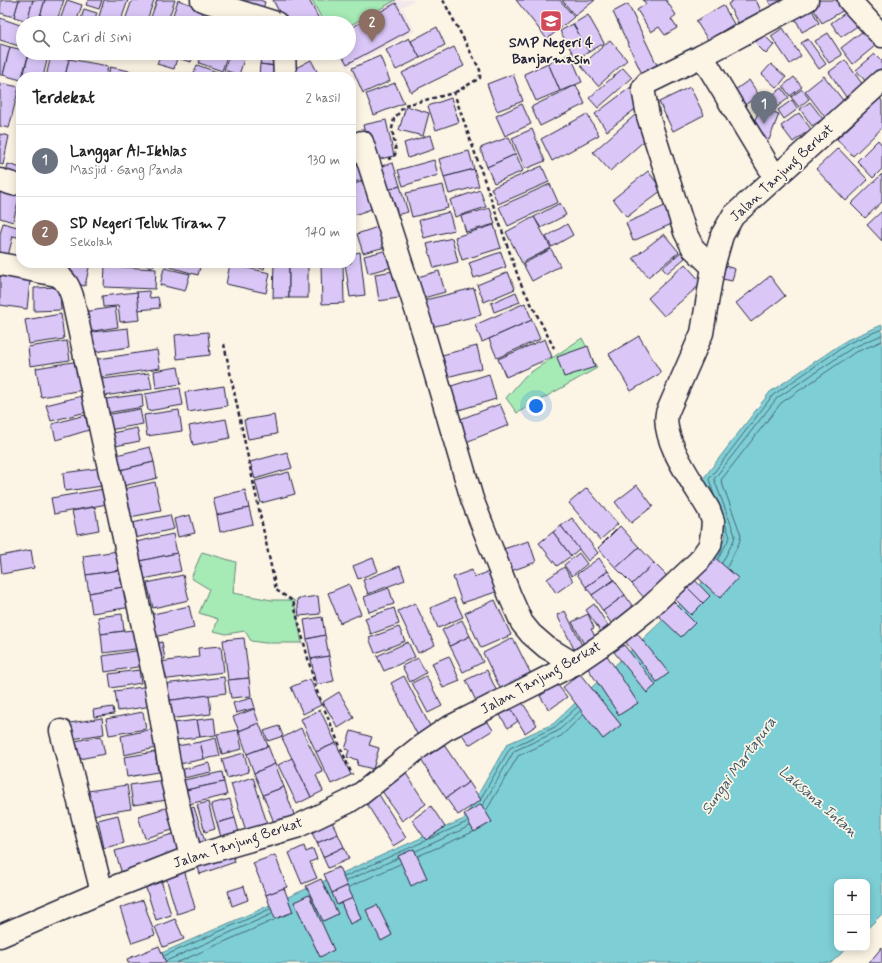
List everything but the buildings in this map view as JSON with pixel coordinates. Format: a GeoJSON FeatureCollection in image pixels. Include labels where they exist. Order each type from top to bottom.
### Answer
{"type":"FeatureCollection","features":[{"type":"Feature","properties":{"kind":"street"},"geometry":{"type":"LineString","coordinates":[[202,0],[253,16]]}},
{"type":"Feature","properties":{"kind":"street"},"geometry":{"type":"LineString","coordinates":[[713,267],[694,248],[682,226],[648,116],[643,88],[648,83],[807,0]]}},
{"type":"Feature","properties":{"kind":"street"},"geometry":{"type":"LineString","coordinates":[[850,0],[882,36]]}},
{"type":"Feature","properties":{"kind":"street"},"geometry":{"type":"LineString","coordinates":[[702,56],[775,176]]}},
{"type":"Feature","properties":{"kind":"street"},"geometry":{"type":"LineString","coordinates":[[284,60],[285,72]]}},
{"type":"Feature","properties":{"kind":"street","name":"Jalan Tanjung Berkat"},"geometry":{"type":"LineString","coordinates":[[0,936],[102,892],[191,857],[296,827],[348,802],[362,793],[420,746],[446,729],[574,664],[612,638],[646,611],[699,561],[710,545],[713,521],[696,486],[675,452],[668,437],[665,421],[667,413],[702,333],[713,267],[722,235],[733,216],[775,176],[882,81]]}},
{"type":"Feature","properties":{"kind":"street"},"geometry":{"type":"LineString","coordinates":[[362,142],[423,331],[472,500],[510,596],[522,623],[531,634],[546,647],[574,664]]}},
{"type":"Feature","properties":{"kind":"street"},"geometry":{"type":"LineString","coordinates":[[0,264],[16,267]]}},
{"type":"Feature","properties":{"kind":"street"},"geometry":{"type":"LineString","coordinates":[[21,268],[58,275],[69,287],[72,296],[155,682],[172,780],[191,857]]}},
{"type":"Feature","properties":{"kind":"street"},"geometry":{"type":"LineString","coordinates":[[61,731],[102,892]]}},
{"type":"Feature","properties":{"kind":"path"},"geometry":{"type":"LineString","coordinates":[[371,166],[394,157],[396,152],[392,129],[394,119],[405,105],[454,93],[480,78],[480,70],[443,0]]}},
{"type":"Feature","properties":{"kind":"path"},"geometry":{"type":"LineString","coordinates":[[454,93],[520,282],[554,348]]}},
{"type":"Feature","properties":{"kind":"path"},"geometry":{"type":"LineString","coordinates":[[224,344],[274,586],[276,590],[293,601],[316,689],[354,779],[362,793]]}},
{"type":"Feature","properties":{"kind":"shaded area"},"geometry":{"type":"Polygon","coordinates":[[[271,0],[416,0],[402,7],[415,31],[347,68],[342,60],[356,60],[356,16],[279,16],[271,0]]]}},
{"type":"Feature","properties":{"kind":"green space"},"geometry":{"type":"Polygon","coordinates":[[[312,0],[396,0],[356,22],[356,16],[320,16],[312,0]]]}},
{"type":"Feature","properties":{"kind":"green space"},"geometry":{"type":"Polygon","coordinates":[[[582,338],[597,368],[517,413],[506,398],[525,376],[582,338]]]}},
{"type":"Feature","properties":{"kind":"green space"},"geometry":{"type":"Polygon","coordinates":[[[202,552],[236,562],[233,593],[272,600],[294,600],[302,643],[265,643],[251,641],[245,631],[226,634],[214,631],[218,619],[199,613],[209,589],[191,578],[202,552]]]}},
{"type":"Feature","properties":{"kind":"water"},"geometry":{"type":"Polygon","coordinates":[[[882,325],[882,914],[870,926],[870,879],[834,879],[834,951],[844,951],[831,963],[139,963],[464,819],[507,744],[553,724],[701,584],[726,536],[703,479],[770,392],[847,340],[882,325]]]}},
{"type":"Feature","properties":{"kind":"place","name":"SMP Negeri 4 Banjarmasin"},"geometry":{"type":"Point","coordinates":[551,21]}},
{"type":"Feature","properties":{"kind":"place","name":"SD Negeri Teluk Tiram 7"},"geometry":{"type":"Point","coordinates":[372,42]}},
{"type":"Feature","properties":{"kind":"place","name":"Langgar Al-Ikhlas"},"geometry":{"type":"Point","coordinates":[764,124]}},
{"type":"Feature","properties":{"kind":"water label","name":"Sungai Martapura"},"geometry":{"type":"Point","coordinates":[739,766]}},
{"type":"Feature","properties":{"kind":"water label","name":"Laksana Intan"},"geometry":{"type":"Point","coordinates":[818,802]}}]}
